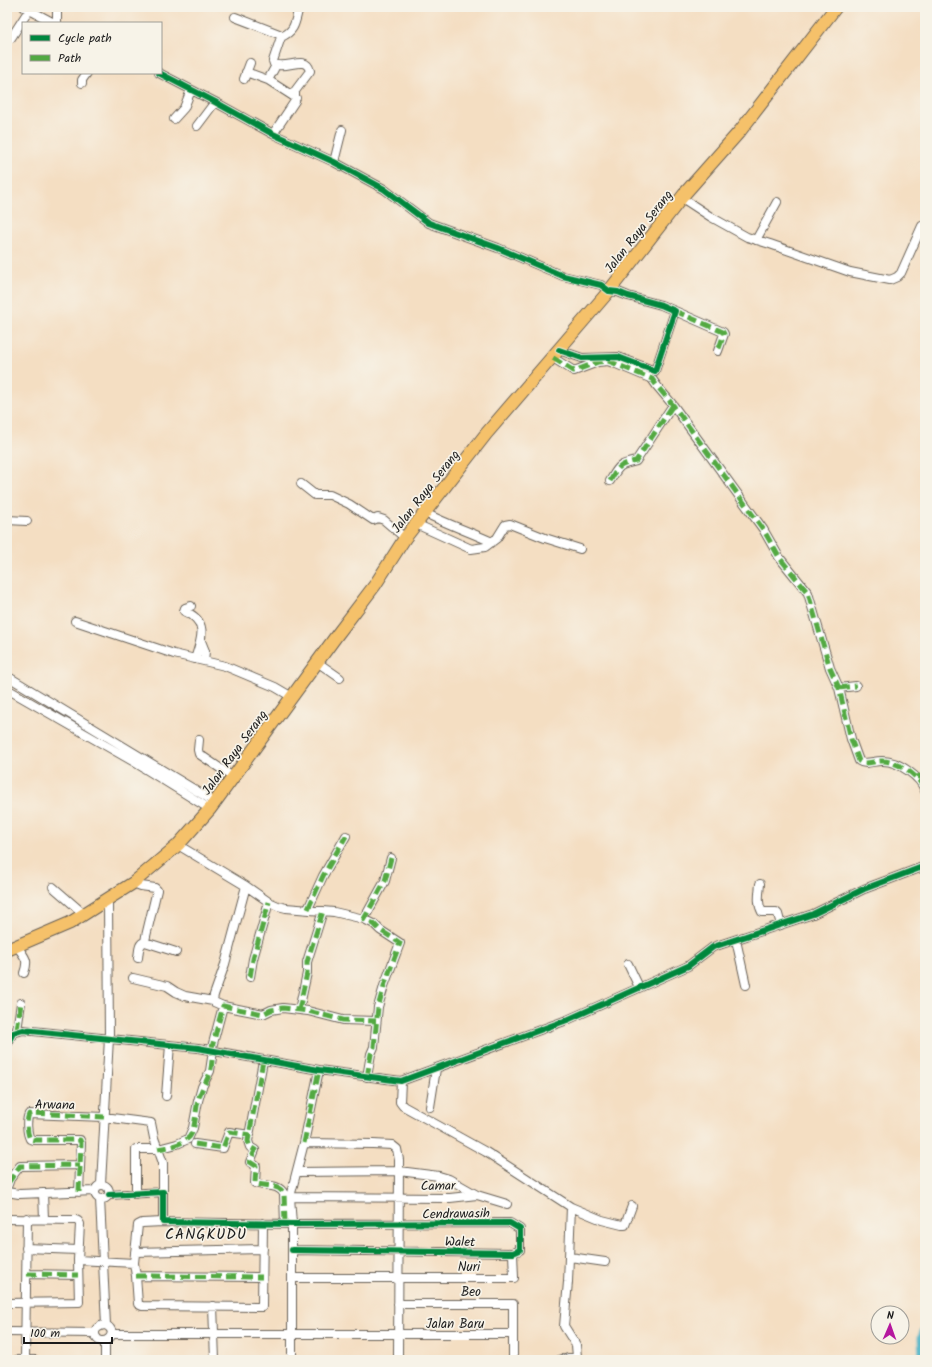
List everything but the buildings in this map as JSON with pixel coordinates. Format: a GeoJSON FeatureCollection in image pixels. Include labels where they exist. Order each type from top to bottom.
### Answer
{"type":"FeatureCollection","features":[{"type":"Feature","properties":{"kind":"highway","name":"Jalan Raya Serang"},"geometry":{"type":"LineString","coordinates":[[12,948],[59,928],[108,900],[133,883],[178,845],[213,806],[292,696],[375,585],[416,524],[486,434],[609,291],[682,198],[740,131],[836,7]]}},
{"type":"Feature","properties":{"kind":"street"},"geometry":{"type":"LineString","coordinates":[[57,7],[58,22]]}},
{"type":"Feature","properties":{"kind":"street"},"geometry":{"type":"LineString","coordinates":[[272,134],[296,98],[295,91],[310,71],[305,63],[301,62],[279,67],[274,64],[273,61],[281,37],[288,34],[294,27],[299,7]]}},
{"type":"Feature","properties":{"kind":"street"},"geometry":{"type":"LineString","coordinates":[[11,38],[26,8],[52,22]]}},
{"type":"Feature","properties":{"kind":"street"},"geometry":{"type":"LineString","coordinates":[[235,17],[279,34],[281,37]]}},
{"type":"Feature","properties":{"kind":"street"},"geometry":{"type":"LineString","coordinates":[[250,63],[245,75],[268,80],[296,98]]}},
{"type":"Feature","properties":{"kind":"street"},"geometry":{"type":"LineString","coordinates":[[268,80],[274,69]]}},
{"type":"Feature","properties":{"kind":"street"},"geometry":{"type":"LineString","coordinates":[[82,83],[82,80],[86,74]]}},
{"type":"Feature","properties":{"kind":"street"},"geometry":{"type":"LineString","coordinates":[[160,74],[215,102],[272,134],[334,162],[384,189],[429,223],[498,248],[563,276],[601,285],[609,291],[618,292],[661,304],[723,332],[724,334],[718,351]]}},
{"type":"Feature","properties":{"kind":"street"},"geometry":{"type":"LineString","coordinates":[[174,119],[184,108],[191,90]]}},
{"type":"Feature","properties":{"kind":"street"},"geometry":{"type":"LineString","coordinates":[[197,126],[215,102]]}},
{"type":"Feature","properties":{"kind":"street"},"geometry":{"type":"LineString","coordinates":[[334,162],[342,130]]}},
{"type":"Feature","properties":{"kind":"street"},"geometry":{"type":"LineString","coordinates":[[682,198],[747,237],[850,272],[890,280],[897,277],[901,273],[922,226]]}},
{"type":"Feature","properties":{"kind":"street"},"geometry":{"type":"LineString","coordinates":[[756,240],[777,202]]}},
{"type":"Feature","properties":{"kind":"street"},"geometry":{"type":"LineString","coordinates":[[556,354],[582,358],[618,357],[655,370],[675,311]]}},
{"type":"Feature","properties":{"kind":"street"},"geometry":{"type":"LineString","coordinates":[[556,354],[574,371],[598,362],[608,361],[634,370],[652,379],[656,386],[674,405],[764,529],[779,557],[808,593],[830,668],[839,688],[851,739],[859,761],[865,763],[889,761],[921,776],[925,791]]}},
{"type":"Feature","properties":{"kind":"street"},"geometry":{"type":"LineString","coordinates":[[610,481],[619,467],[623,464],[636,462],[674,405]]}},
{"type":"Feature","properties":{"kind":"street"},"geometry":{"type":"LineString","coordinates":[[301,484],[315,495],[330,495],[349,504],[373,520],[378,518],[384,520],[406,538]]}},
{"type":"Feature","properties":{"kind":"street"},"geometry":{"type":"LineString","coordinates":[[425,513],[492,542]]}},
{"type":"Feature","properties":{"kind":"street"},"geometry":{"type":"LineString","coordinates":[[7,520],[27,521]]}},
{"type":"Feature","properties":{"kind":"street"},"geometry":{"type":"LineString","coordinates":[[416,524],[471,549],[485,547],[497,538],[505,525],[510,524],[544,538],[580,550]]}},
{"type":"Feature","properties":{"kind":"street"},"geometry":{"type":"LineString","coordinates":[[191,606],[183,610],[192,615],[200,623],[202,629],[201,641],[195,659]]}},
{"type":"Feature","properties":{"kind":"street"},"geometry":{"type":"LineString","coordinates":[[75,621],[174,654],[226,666],[292,696]]}},
{"type":"Feature","properties":{"kind":"street"},"geometry":{"type":"LineString","coordinates":[[201,641],[205,651],[204,661]]}},
{"type":"Feature","properties":{"kind":"street"},"geometry":{"type":"LineString","coordinates":[[317,662],[340,678]]}},
{"type":"Feature","properties":{"kind":"street"},"geometry":{"type":"LineString","coordinates":[[7,676],[213,806]]}},
{"type":"Feature","properties":{"kind":"street"},"geometry":{"type":"LineString","coordinates":[[16,682],[8,690],[213,806]]}},
{"type":"Feature","properties":{"kind":"street"},"geometry":{"type":"LineString","coordinates":[[839,688],[856,686]]}},
{"type":"Feature","properties":{"kind":"street"},"geometry":{"type":"LineString","coordinates":[[199,740],[199,754],[233,777]]}},
{"type":"Feature","properties":{"kind":"street"},"geometry":{"type":"LineString","coordinates":[[308,909],[323,876],[346,836]]}},
{"type":"Feature","properties":{"kind":"street"},"geometry":{"type":"LineString","coordinates":[[178,845],[246,886],[269,902],[286,908],[323,911],[364,919],[374,924],[380,930],[400,943],[378,1007],[374,1047],[371,1054],[368,1077]]}},
{"type":"Feature","properties":{"kind":"street"},"geometry":{"type":"LineString","coordinates":[[364,919],[385,881],[391,858]]}},
{"type":"Feature","properties":{"kind":"street"},"geometry":{"type":"LineString","coordinates":[[17,1030],[170,1045],[320,1070],[400,1081],[567,1020],[688,966],[713,947],[812,914],[864,889],[925,866]]}},
{"type":"Feature","properties":{"kind":"street"},"geometry":{"type":"LineString","coordinates":[[133,883],[144,887],[155,888],[157,890],[145,942],[140,945],[138,958]]}},
{"type":"Feature","properties":{"kind":"street"},"geometry":{"type":"LineString","coordinates":[[760,884],[758,899],[762,912],[776,912],[781,925]]}},
{"type":"Feature","properties":{"kind":"street"},"geometry":{"type":"LineString","coordinates":[[213,1001],[225,964],[246,886]]}},
{"type":"Feature","properties":{"kind":"street"},"geometry":{"type":"LineString","coordinates":[[53,887],[84,914]]}},
{"type":"Feature","properties":{"kind":"street"},"geometry":{"type":"LineString","coordinates":[[101,1184],[109,1038],[108,900]]}},
{"type":"Feature","properties":{"kind":"street"},"geometry":{"type":"LineString","coordinates":[[250,977],[269,902]]}},
{"type":"Feature","properties":{"kind":"street"},"geometry":{"type":"LineString","coordinates":[[299,1010],[307,973],[307,962],[323,911]]}},
{"type":"Feature","properties":{"kind":"street"},"geometry":{"type":"LineString","coordinates":[[736,940],[746,984]]}},
{"type":"Feature","properties":{"kind":"street"},"geometry":{"type":"LineString","coordinates":[[145,942],[176,952]]}},
{"type":"Feature","properties":{"kind":"street"},"geometry":{"type":"LineString","coordinates":[[12,948],[26,960],[27,964],[24,973]]}},
{"type":"Feature","properties":{"kind":"street"},"geometry":{"type":"LineString","coordinates":[[628,964],[639,987]]}},
{"type":"Feature","properties":{"kind":"street"},"geometry":{"type":"LineString","coordinates":[[133,978],[167,986],[185,996],[213,1001],[223,1006],[263,1014],[276,1008],[283,1008],[343,1020],[376,1021]]}},
{"type":"Feature","properties":{"kind":"street"},"geometry":{"type":"LineString","coordinates":[[7,1045],[13,1033],[17,1030],[21,1003]]}},
{"type":"Feature","properties":{"kind":"street"},"geometry":{"type":"LineString","coordinates":[[136,1194],[136,1149],[158,1149],[177,1144],[188,1139],[190,1136],[202,1087],[210,1071],[212,1051],[223,1006]]}},
{"type":"Feature","properties":{"kind":"street"},"geometry":{"type":"LineString","coordinates":[[166,1096],[170,1045]]}},
{"type":"Feature","properties":{"kind":"street"},"geometry":{"type":"LineString","coordinates":[[263,1061],[250,1135],[249,1146],[255,1150],[250,1162],[256,1166],[255,1183],[278,1188],[282,1190],[284,1194],[292,1250],[292,1360]]}},
{"type":"Feature","properties":{"kind":"street"},"geometry":{"type":"LineString","coordinates":[[430,1107],[436,1069]]}},
{"type":"Feature","properties":{"kind":"street"},"geometry":{"type":"LineString","coordinates":[[289,1224],[290,1197],[304,1143],[320,1070]]}},
{"type":"Feature","properties":{"kind":"street"},"geometry":{"type":"LineString","coordinates":[[400,1081],[400,1102],[407,1110],[486,1152],[571,1207],[602,1220],[625,1225],[632,1206]]}},
{"type":"Feature","properties":{"kind":"street","name":"Arwana"},"geometry":{"type":"LineString","coordinates":[[79,1192],[80,1140],[30,1139],[28,1136],[29,1114],[104,1117]]}},
{"type":"Feature","properties":{"kind":"street"},"geometry":{"type":"LineString","coordinates":[[104,1117],[151,1123],[154,1138],[163,1163],[163,1222]]}},
{"type":"Feature","properties":{"kind":"street"},"geometry":{"type":"LineString","coordinates":[[195,1144],[223,1148],[229,1132],[250,1135]]}},
{"type":"Feature","properties":{"kind":"street"},"geometry":{"type":"LineString","coordinates":[[304,1143],[392,1145],[397,1149],[399,1171],[398,1360]]}},
{"type":"Feature","properties":{"kind":"street"},"geometry":{"type":"LineString","coordinates":[[80,1165],[20,1166],[7,1186],[7,1192],[13,1194],[95,1191]]}},
{"type":"Feature","properties":{"kind":"street"},"geometry":{"type":"LineString","coordinates":[[297,1172],[399,1171],[439,1176],[449,1179],[477,1195],[507,1204]]}},
{"type":"Feature","properties":{"kind":"street"},"geometry":{"type":"LineString","coordinates":[[439,1176],[439,1185]]}},
{"type":"Feature","properties":{"kind":"street"},"geometry":{"type":"LineString","coordinates":[[101,1184],[97,1186],[95,1191],[96,1196],[100,1199],[106,1325],[111,1330],[112,1334],[110,1338],[105,1341],[101,1341],[97,1338],[95,1333],[96,1328],[99,1325],[106,1325]]}},
{"type":"Feature","properties":{"kind":"street"},"geometry":{"type":"LineString","coordinates":[[101,1184],[108,1188],[110,1191],[109,1195]]}},
{"type":"Feature","properties":{"kind":"street"},"geometry":{"type":"LineString","coordinates":[[100,1199],[106,1198],[109,1195],[163,1192]]}},
{"type":"Feature","properties":{"kind":"street"},"geometry":{"type":"LineString","coordinates":[[44,1193],[44,1219]]}},
{"type":"Feature","properties":{"kind":"street","name":"Camar"},"geometry":{"type":"LineString","coordinates":[[290,1197],[450,1198],[477,1195]]}},
{"type":"Feature","properties":{"kind":"street"},"geometry":{"type":"LineString","coordinates":[[561,1359],[577,1358],[576,1345],[564,1326],[570,1257],[571,1207]]}},
{"type":"Feature","properties":{"kind":"street"},"geometry":{"type":"LineString","coordinates":[[26,1360],[27,1218]]}},
{"type":"Feature","properties":{"kind":"street"},"geometry":{"type":"LineString","coordinates":[[7,1219],[27,1218],[78,1221],[80,1224],[78,1250],[79,1302],[7,1303]]}},
{"type":"Feature","properties":{"kind":"street","name":"Cendrawasih"},"geometry":{"type":"LineString","coordinates":[[135,1252],[138,1225],[142,1223],[163,1222],[289,1224],[513,1224],[520,1228],[517,1251]]}},
{"type":"Feature","properties":{"kind":"street"},"geometry":{"type":"LineString","coordinates":[[262,1249],[135,1252],[134,1263],[138,1304],[142,1306],[262,1307],[263,1223]]}},
{"type":"Feature","properties":{"kind":"street"},"geometry":{"type":"LineString","coordinates":[[26,1248],[78,1250]]}},
{"type":"Feature","properties":{"kind":"street","name":"Walet"},"geometry":{"type":"LineString","coordinates":[[292,1250],[517,1251]]}},
{"type":"Feature","properties":{"kind":"street","name":"Nuri"},"geometry":{"type":"LineString","coordinates":[[398,1277],[514,1278],[517,1251]]}},
{"type":"Feature","properties":{"kind":"street"},"geometry":{"type":"LineString","coordinates":[[570,1257],[605,1262]]}},
{"type":"Feature","properties":{"kind":"street"},"geometry":{"type":"LineString","coordinates":[[78,1260],[134,1263]]}},
{"type":"Feature","properties":{"kind":"street"},"geometry":{"type":"LineString","coordinates":[[27,1274],[78,1275]]}},
{"type":"Feature","properties":{"kind":"street"},"geometry":{"type":"LineString","coordinates":[[136,1276],[262,1277]]}},
{"type":"Feature","properties":{"kind":"street"},"geometry":{"type":"LineString","coordinates":[[292,1278],[398,1277]]}},
{"type":"Feature","properties":{"kind":"street","name":"Beo"},"geometry":{"type":"LineString","coordinates":[[398,1304],[511,1303],[513,1304],[512,1334]]}},
{"type":"Feature","properties":{"kind":"street"},"geometry":{"type":"LineString","coordinates":[[213,1306],[215,1360]]}},
{"type":"Feature","properties":{"kind":"street"},"geometry":{"type":"LineString","coordinates":[[7,1332],[95,1333]]}},
{"type":"Feature","properties":{"kind":"street","name":"Jalan Baru"},"geometry":{"type":"LineString","coordinates":[[112,1334],[512,1334]]}},
{"type":"Feature","properties":{"kind":"street"},"geometry":{"type":"LineString","coordinates":[[512,1334],[513,1360]]}},
{"type":"Feature","properties":{"kind":"street"},"geometry":{"type":"LineString","coordinates":[[105,1341],[105,1360]]}},
{"type":"Feature","properties":{"kind":"street"},"geometry":{"type":"LineString","coordinates":[[17,1360],[35,1360]]}},
{"type":"Feature","properties":{"kind":"waterway"},"geometry":{"type":"LineString","coordinates":[[924,1360],[923,1337],[925,1332]]}},
{"type":"Feature","properties":{"kind":"marked path"},"geometry":{"type":"LineString","coordinates":[[675,311],[723,332],[724,334],[718,351]]}},
{"type":"Feature","properties":{"kind":"marked path"},"geometry":{"type":"LineString","coordinates":[[553,358],[574,371],[598,362],[608,361],[652,379],[673,405],[763,529],[779,557],[808,593],[830,668],[839,688],[851,739],[859,761],[865,763],[883,761],[902,767],[919,780],[925,791]]}},
{"type":"Feature","properties":{"kind":"marked path"},"geometry":{"type":"LineString","coordinates":[[610,481],[615,472],[622,465],[636,461],[673,405]]}},
{"type":"Feature","properties":{"kind":"marked path"},"geometry":{"type":"LineString","coordinates":[[839,688],[856,686]]}},
{"type":"Feature","properties":{"kind":"marked path"},"geometry":{"type":"LineString","coordinates":[[917,777],[925,775]]}},
{"type":"Feature","properties":{"kind":"marked path"},"geometry":{"type":"LineString","coordinates":[[308,909],[323,876],[346,836]]}},
{"type":"Feature","properties":{"kind":"marked path"},"geometry":{"type":"LineString","coordinates":[[367,1077],[371,1054],[374,1047],[378,1007],[400,943],[380,930],[374,924],[364,919],[385,881],[391,858]]}},
{"type":"Feature","properties":{"kind":"marked path"},"geometry":{"type":"LineString","coordinates":[[250,977],[253,959],[269,902]]}},
{"type":"Feature","properties":{"kind":"marked path"},"geometry":{"type":"LineString","coordinates":[[299,1010],[307,973],[307,962],[323,911]]}},
{"type":"Feature","properties":{"kind":"marked path"},"geometry":{"type":"LineString","coordinates":[[17,1030],[21,1003]]}},
{"type":"Feature","properties":{"kind":"marked path"},"geometry":{"type":"LineString","coordinates":[[211,1051],[223,1006],[263,1014],[271,1010],[283,1008],[308,1011],[343,1020],[376,1021]]}},
{"type":"Feature","properties":{"kind":"marked path"},"geometry":{"type":"LineString","coordinates":[[158,1149],[173,1146],[190,1136],[194,1127],[199,1097],[210,1073],[213,1051]]}},
{"type":"Feature","properties":{"kind":"marked path"},"geometry":{"type":"LineString","coordinates":[[263,1061],[248,1141],[250,1147],[255,1150],[250,1162],[256,1166],[255,1183],[279,1188],[284,1194],[285,1224]]}},
{"type":"Feature","properties":{"kind":"marked path"},"geometry":{"type":"LineString","coordinates":[[304,1143],[319,1070]]}},
{"type":"Feature","properties":{"kind":"marked path"},"geometry":{"type":"LineString","coordinates":[[79,1192],[80,1140],[30,1139],[27,1120],[29,1114],[32,1113],[104,1117]]}},
{"type":"Feature","properties":{"kind":"marked path"},"geometry":{"type":"LineString","coordinates":[[195,1144],[223,1148],[229,1132],[250,1135]]}},
{"type":"Feature","properties":{"kind":"marked path"},"geometry":{"type":"LineString","coordinates":[[8,1183],[20,1166],[80,1165]]}},
{"type":"Feature","properties":{"kind":"marked path"},"geometry":{"type":"LineString","coordinates":[[27,1274],[78,1275]]}},
{"type":"Feature","properties":{"kind":"marked path"},"geometry":{"type":"LineString","coordinates":[[136,1276],[262,1277]]}},
{"type":"Feature","properties":{"kind":"cycle path"},"geometry":{"type":"LineString","coordinates":[[161,74],[273,134],[334,162],[384,189],[429,223],[498,248],[563,276],[601,285],[609,291],[618,292],[661,305],[675,311],[655,371],[618,357],[582,358],[559,350]]}},
{"type":"Feature","properties":{"kind":"cycle path"},"geometry":{"type":"LineString","coordinates":[[7,1045],[13,1033],[23,1030],[198,1048],[319,1070],[401,1081],[567,1020],[688,966],[713,947],[813,914],[864,889],[925,866]]}},
{"type":"Feature","properties":{"kind":"cycle path"},"geometry":{"type":"LineString","coordinates":[[109,1195],[163,1192],[163,1222],[292,1224],[510,1223],[520,1229],[520,1250],[513,1253],[292,1250]]}},
{"type":"Feature","properties":{"kind":"district","name":"CANGKUDU"},"geometry":{"type":"Point","coordinates":[206,1234]}}]}
